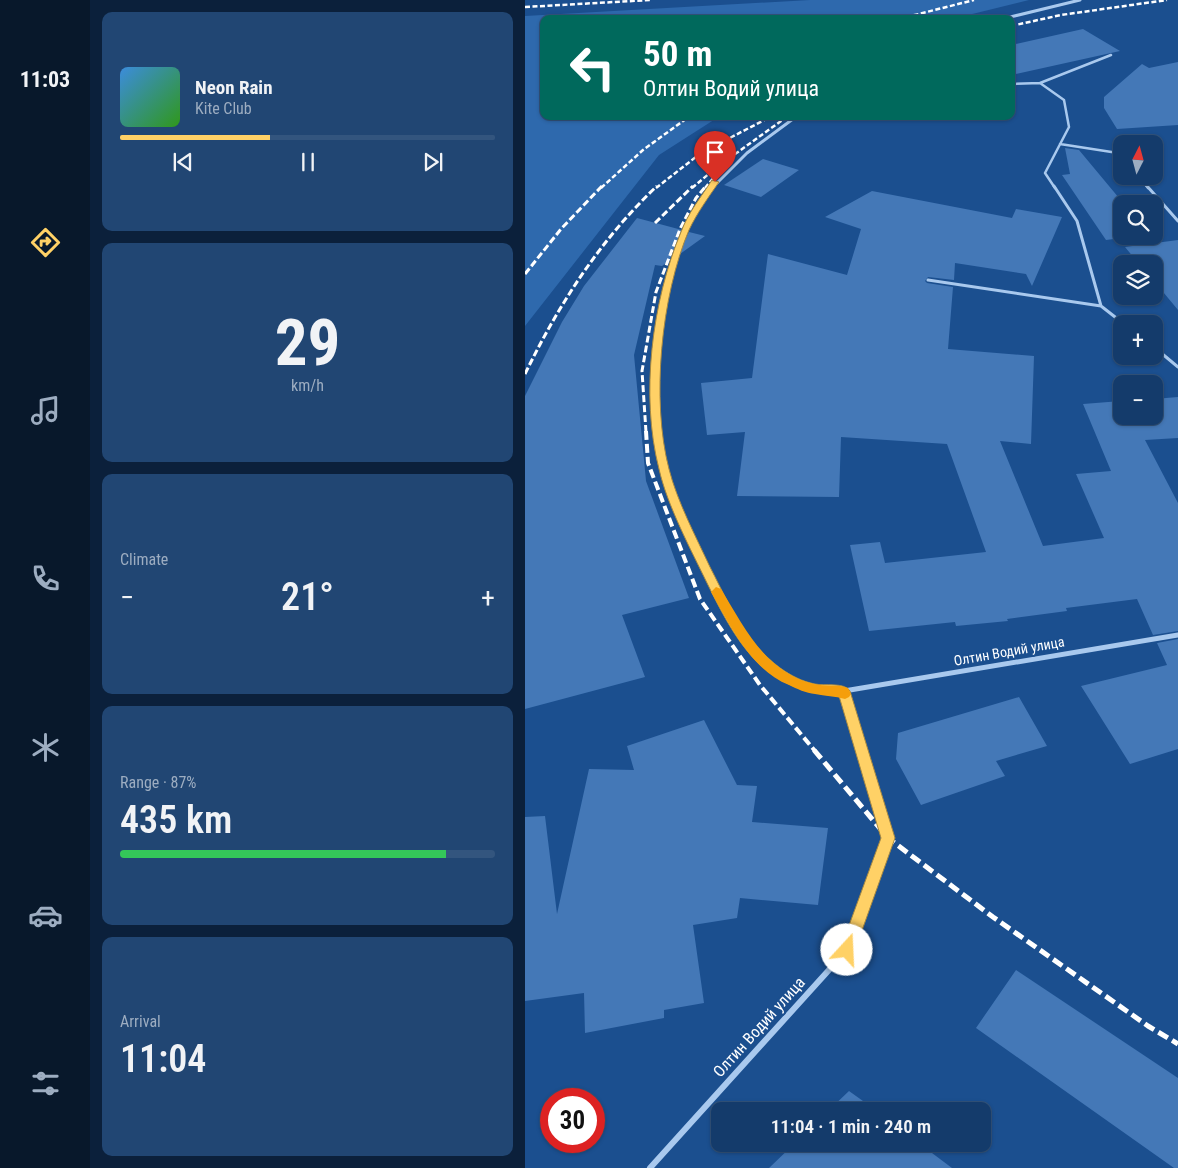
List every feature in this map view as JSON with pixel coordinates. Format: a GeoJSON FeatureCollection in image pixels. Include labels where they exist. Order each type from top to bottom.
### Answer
{"type":"FeatureCollection","features":[{"type":"Feature","properties":{"kind":"street"},"geometry":{"type":"LineString","coordinates":[[1015,16],[1080,0]]}},
{"type":"Feature","properties":{"kind":"street","name":"Олтин Водий улица"},"geometry":{"type":"LineString","coordinates":[[791,120],[759,143],[723,173],[705,196],[685,232],[665,297],[660,328],[655,390],[656,421],[664,470],[691,540],[728,614],[749,646],[776,673],[792,682],[815,689],[844,691],[1178,635]]}},
{"type":"Feature","properties":{"kind":"street","name":"Олтин Водий улица"},"geometry":{"type":"LineString","coordinates":[[650,1168],[847,950],[888,838],[844,691]]}},
{"type":"Feature","properties":{"kind":"lane"},"geometry":{"type":"LineString","coordinates":[[1015,84],[1040,83],[1111,55]]}},
{"type":"Feature","properties":{"kind":"lane"},"geometry":{"type":"LineString","coordinates":[[1040,83],[1064,100],[1069,127],[1045,173],[1077,222],[1101,306]]}},
{"type":"Feature","properties":{"kind":"lane"},"geometry":{"type":"LineString","coordinates":[[1059,144],[1113,152]]}},
{"type":"Feature","properties":{"kind":"lane"},"geometry":{"type":"LineString","coordinates":[[1146,185],[1178,222]]}},
{"type":"Feature","properties":{"kind":"lane"},"geometry":{"type":"LineString","coordinates":[[928,280],[1101,306],[1113,315]]}},
{"type":"Feature","properties":{"kind":"lane"},"geometry":{"type":"LineString","coordinates":[[1163,354],[1178,367]]}},
{"type":"Feature","properties":{"kind":"shaded area"},"geometry":{"type":"Polygon","coordinates":[[[810,0],[1029,0],[968,15],[543,15],[810,0]]]}},
{"type":"Feature","properties":{"kind":"shaded area"},"geometry":{"type":"Polygon","coordinates":[[[540,15],[540,120],[714,120],[659,155],[525,326],[525,16],[540,15]]]}},
{"type":"Feature","properties":{"kind":"building"},"geometry":{"type":"Polygon","coordinates":[[[1083,29],[1120,51],[1015,74],[1015,44],[1083,29]]]}},
{"type":"Feature","properties":{"kind":"building"},"geometry":{"type":"Polygon","coordinates":[[[1178,62],[1178,125],[1117,129],[1104,108],[1104,97],[1142,64],[1149,68],[1178,62]]]}},
{"type":"Feature","properties":{"kind":"building"},"geometry":{"type":"Polygon","coordinates":[[[1065,148],[1079,150],[1116,195],[1113,195],[1113,239],[1106,240],[1062,175],[1070,174],[1065,148]]]}},
{"type":"Feature","properties":{"kind":"building"},"geometry":{"type":"Polygon","coordinates":[[[763,159],[799,170],[761,197],[724,185],[763,159]]]}},
{"type":"Feature","properties":{"kind":"building"},"geometry":{"type":"Polygon","coordinates":[[[872,191],[1012,218],[1016,209],[1062,217],[1032,286],[1026,274],[955,263],[954,280],[928,277],[925,281],[927,283],[953,287],[948,349],[1034,356],[1031,444],[1000,441],[1043,546],[1104,538],[1076,474],[1111,471],[1083,404],[1113,402],[1113,425],[1163,425],[1163,398],[1178,397],[1178,438],[1145,440],[1178,503],[1178,631],[1153,635],[1137,599],[1066,608],[1067,611],[1007,619],[1008,621],[956,626],[955,622],[869,631],[850,545],[880,542],[885,563],[986,552],[947,444],[841,437],[839,497],[737,496],[745,432],[707,435],[701,383],[752,378],[768,254],[847,275],[861,229],[825,217],[872,191]]]}},
{"type":"Feature","properties":{"kind":"building"},"geometry":{"type":"Polygon","coordinates":[[[637,218],[682,230],[669,261],[662,266],[655,265],[634,355],[646,481],[689,598],[622,615],[645,677],[525,709],[525,396],[562,322],[584,286],[637,218]]]}},
{"type":"Feature","properties":{"kind":"building"},"geometry":{"type":"Polygon","coordinates":[[[689,232],[705,236],[680,254],[684,242],[689,232]]]}},
{"type":"Feature","properties":{"kind":"building"},"geometry":{"type":"Polygon","coordinates":[[[1178,240],[1178,310],[1163,292],[1163,255],[1132,255],[1125,247],[1163,245],[1163,242],[1178,240]]]}},
{"type":"Feature","properties":{"kind":"building"},"geometry":{"type":"Polygon","coordinates":[[[1178,639],[1178,749],[1130,764],[1081,686],[1167,665],[1157,643],[1178,639]]]}},
{"type":"Feature","properties":{"kind":"building"},"geometry":{"type":"Polygon","coordinates":[[[1019,697],[1047,746],[996,761],[1005,776],[921,805],[896,759],[898,733],[1019,697]]]}},
{"type":"Feature","properties":{"kind":"building"},"geometry":{"type":"Polygon","coordinates":[[[704,720],[737,785],[757,786],[752,822],[828,828],[818,905],[740,898],[737,918],[693,925],[704,1003],[664,1010],[664,1018],[585,1033],[584,993],[525,1001],[525,817],[545,816],[557,914],[589,769],[634,770],[627,746],[704,720]]]}},
{"type":"Feature","properties":{"kind":"building"},"geometry":{"type":"Polygon","coordinates":[[[1016,970],[1178,1078],[1178,1168],[1174,1168],[976,1028],[1016,970]]]}},
{"type":"Feature","properties":{"kind":"building"},"geometry":{"type":"Polygon","coordinates":[[[849,1091],[864,1102],[837,1102],[849,1091]]]}},
{"type":"Feature","properties":{"kind":"building"},"geometry":{"type":"Polygon","coordinates":[[[786,1152],[931,1152],[952,1168],[769,1168],[786,1152]]]}},
{"type":"Feature","properties":{"kind":"railway"},"geometry":{"type":"LineString","coordinates":[[525,7],[650,0]]}},
{"type":"Feature","properties":{"kind":"railway"},"geometry":{"type":"LineString","coordinates":[[915,15],[974,0]]}},
{"type":"Feature","properties":{"kind":"railway"},"geometry":{"type":"LineString","coordinates":[[1015,25],[1061,15],[1167,0]]}},
{"type":"Feature","properties":{"kind":"railway"},"geometry":{"type":"LineString","coordinates":[[601,188],[643,150],[684,120]]}},
{"type":"Feature","properties":{"kind":"railway"},"geometry":{"type":"LineString","coordinates":[[656,188],[701,153],[764,120]]}},
{"type":"Feature","properties":{"kind":"railway"},"geometry":{"type":"LineString","coordinates":[[705,188],[731,157],[782,120]]}},
{"type":"Feature","properties":{"kind":"railway"},"geometry":{"type":"LineString","coordinates":[[692,188],[711,172]]}},
{"type":"Feature","properties":{"kind":"railway"},"geometry":{"type":"LineString","coordinates":[[525,274],[561,229],[602,186]]}},
{"type":"Feature","properties":{"kind":"railway"},"geometry":{"type":"LineString","coordinates":[[525,374],[552,323],[582,274],[617,228],[657,186]]}},
{"type":"Feature","properties":{"kind":"railway"},"geometry":{"type":"LineString","coordinates":[[655,223],[693,186]]}},
{"type":"Feature","properties":{"kind":"railway"},"geometry":{"type":"LineString","coordinates":[[646,432],[642,371],[656,292],[680,229],[696,198],[706,186]]}},
{"type":"Feature","properties":{"kind":"railway"},"geometry":{"type":"LineString","coordinates":[[646,431],[648,463],[700,599],[760,685],[815,751]]}},
{"type":"Feature","properties":{"kind":"railway"},"geometry":{"type":"LineString","coordinates":[[814,750],[888,838],[993,917],[1148,1026],[1178,1044]]}},
{"type":"Feature","properties":{"kind":"slow traffic"},"geometry":{"type":"LineString","coordinates":[[716,592],[749,646],[776,673],[792,682],[815,689],[844,691],[845,694]]}},
{"type":"Feature","properties":{"kind":"route"},"geometry":{"type":"LineString","coordinates":[[715,182],[695,211],[685,232],[677,252],[665,297],[656,361],[656,421],[659,445],[664,470],[691,540],[728,614],[749,646],[776,673],[792,682],[815,689],[844,691],[888,838],[847,950]]}}]}
